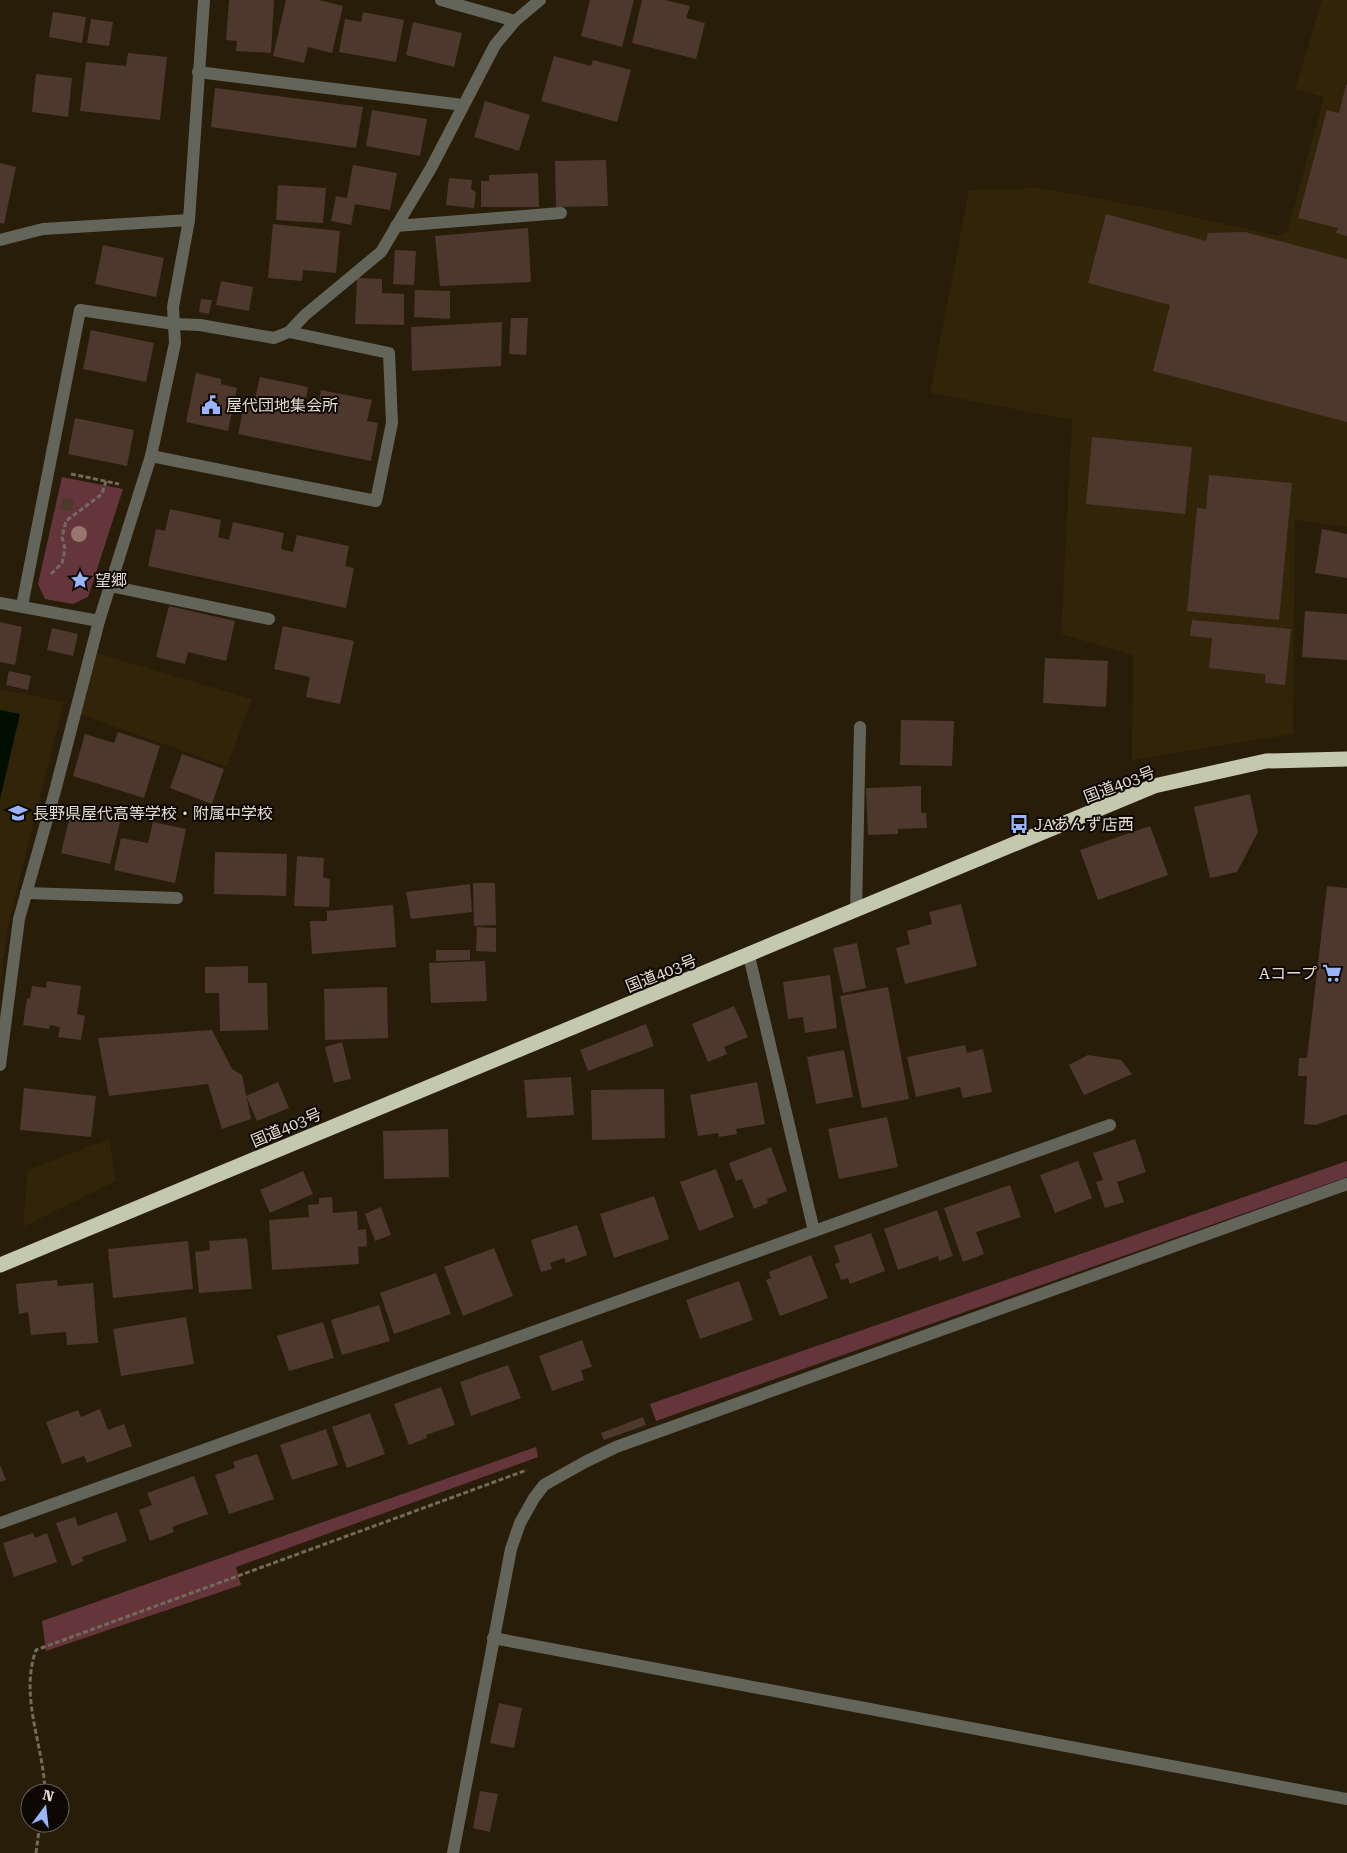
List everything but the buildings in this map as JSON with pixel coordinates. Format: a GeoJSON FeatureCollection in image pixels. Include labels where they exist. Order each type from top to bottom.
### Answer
{"type":"FeatureCollection","features":[{"type":"Feature","properties":{"kind":"highway","name":"国道403号"},"geometry":{"type":"LineString","coordinates":[[0,1265],[749,956],[1154,786],[1266,761],[1347,759]]}},
{"type":"Feature","properties":{"kind":"street"},"geometry":{"type":"LineString","coordinates":[[0,1065],[19,919],[99,621],[151,456],[175,342],[173,307],[190,220],[204,0]]}},
{"type":"Feature","properties":{"kind":"street"},"geometry":{"type":"LineString","coordinates":[[441,0],[515,21]]}},
{"type":"Feature","properties":{"kind":"street"},"geometry":{"type":"LineString","coordinates":[[22,606],[80,310],[174,324],[200,325],[274,338],[289,332],[305,315],[381,252],[431,168],[495,45],[515,21],[540,0]]}},
{"type":"Feature","properties":{"kind":"street"},"geometry":{"type":"LineString","coordinates":[[198,72],[463,105]]}},
{"type":"Feature","properties":{"kind":"street"},"geometry":{"type":"LineString","coordinates":[[396,226],[561,213]]}},
{"type":"Feature","properties":{"kind":"street"},"geometry":{"type":"LineString","coordinates":[[0,240],[43,229],[190,220]]}},
{"type":"Feature","properties":{"kind":"street"},"geometry":{"type":"LineString","coordinates":[[151,456],[376,501],[392,423],[389,353],[289,332]]}},
{"type":"Feature","properties":{"kind":"street"},"geometry":{"type":"LineString","coordinates":[[110,586],[269,618]]}},
{"type":"Feature","properties":{"kind":"street"},"geometry":{"type":"LineString","coordinates":[[0,603],[99,621]]}},
{"type":"Feature","properties":{"kind":"street"},"geometry":{"type":"LineString","coordinates":[[856,911],[860,727]]}},
{"type":"Feature","properties":{"kind":"street"},"geometry":{"type":"LineString","coordinates":[[26,893],[177,898]]}},
{"type":"Feature","properties":{"kind":"street"},"geometry":{"type":"LineString","coordinates":[[749,956],[814,1231]]}},
{"type":"Feature","properties":{"kind":"street"},"geometry":{"type":"LineString","coordinates":[[0,1522],[1110,1125]]}},
{"type":"Feature","properties":{"kind":"street"},"geometry":{"type":"LineString","coordinates":[[453,1853],[511,1549],[520,1522],[544,1485],[616,1447],[1347,1184]]}},
{"type":"Feature","properties":{"kind":"street"},"geometry":{"type":"LineString","coordinates":[[493,1638],[1347,1799]]}},
{"type":"Feature","properties":{"kind":"path"},"geometry":{"type":"LineString","coordinates":[[48,469],[141,489]]}},
{"type":"Feature","properties":{"kind":"path"},"geometry":{"type":"LineString","coordinates":[[28,572],[53,574],[62,562],[65,549],[62,537],[66,521],[102,494],[106,481]]}},
{"type":"Feature","properties":{"kind":"path"},"geometry":{"type":"LineString","coordinates":[[44,1783],[30,1701],[30,1666],[36,1650],[526,1470],[544,1485]]}},
{"type":"Feature","properties":{"kind":"path"},"geometry":{"type":"LineString","coordinates":[[36,1853],[39,1833]]}},
{"type":"Feature","properties":{"kind":"shaded area"},"geometry":{"type":"Polygon","coordinates":[[[1322,0],[1347,0],[1347,527],[1295,520],[1293,734],[1132,760],[1133,655],[1061,634],[1072,420],[930,393],[969,190],[1040,188],[1161,210],[1279,236],[1287,232],[1324,97],[1295,89],[1322,0]]]}},
{"type":"Feature","properties":{"kind":"shaded area"},"geometry":{"type":"Polygon","coordinates":[[[62,477],[123,489],[88,597],[73,604],[45,599],[38,584],[62,477]]]}},
{"type":"Feature","properties":{"kind":"shaded area"},"geometry":{"type":"Polygon","coordinates":[[[96,653],[252,699],[227,767],[80,714],[96,653]]]}},
{"type":"Feature","properties":{"kind":"shaded area","name":"長野県屋代高等学校・附属中学校"},"geometry":{"type":"Polygon","coordinates":[[[0,689],[64,702],[8,925],[0,986],[0,689]]]}},
{"type":"Feature","properties":{"kind":"shaded area"},"geometry":{"type":"Polygon","coordinates":[[[0,710],[20,714],[0,799],[0,710]]]}},
{"type":"Feature","properties":{"kind":"shaded area"},"geometry":{"type":"Polygon","coordinates":[[[109,1139],[116,1181],[23,1227],[28,1170],[109,1139]]]}},
{"type":"Feature","properties":{"kind":"shaded area"},"geometry":{"type":"Polygon","coordinates":[[[1347,1161],[1347,1177],[656,1421],[650,1404],[1347,1161]]]}},
{"type":"Feature","properties":{"kind":"shaded area"},"geometry":{"type":"Polygon","coordinates":[[[536,1447],[538,1457],[236,1567],[241,1585],[46,1651],[42,1621],[536,1447]]]}},
{"type":"Feature","properties":{"kind":"place","name":"屋代団地集会所"},"geometry":{"type":"Point","coordinates":[211,405]}},
{"type":"Feature","properties":{"kind":"place","name":"望郷"},"geometry":{"type":"Point","coordinates":[80,580]}},
{"type":"Feature","properties":{"kind":"place","name":"長野県屋代高等学校・附属中学校"},"geometry":{"type":"Point","coordinates":[18,813]}},
{"type":"Feature","properties":{"kind":"place","name":"JAあんず店西"},"geometry":{"type":"Point","coordinates":[1019,824]}},
{"type":"Feature","properties":{"kind":"place","name":"Aコープ"},"geometry":{"type":"Point","coordinates":[1332,973]}}]}
